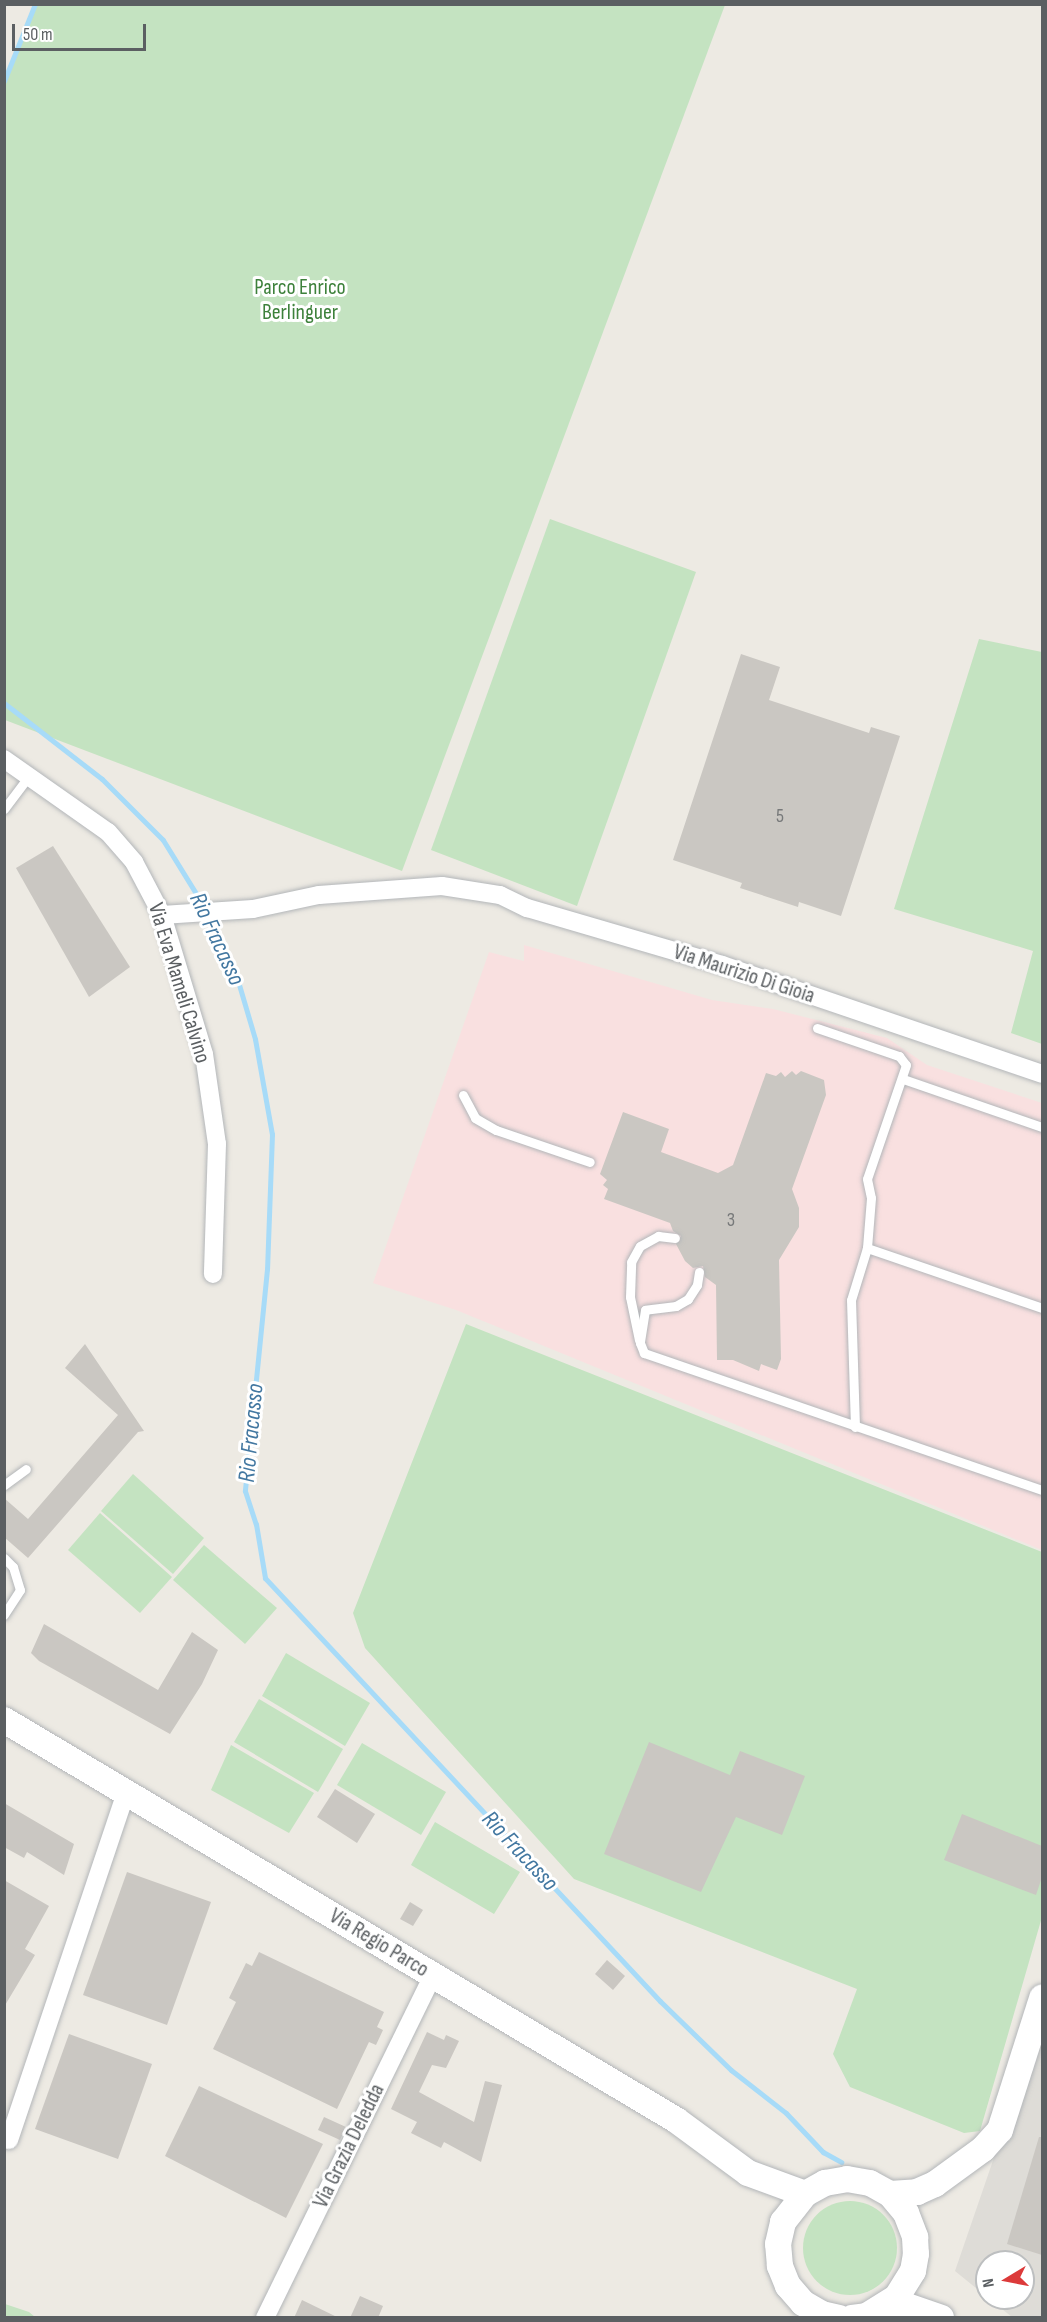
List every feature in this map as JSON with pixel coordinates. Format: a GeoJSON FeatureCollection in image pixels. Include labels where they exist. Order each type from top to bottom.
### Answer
{"type":"FeatureCollection","features":[{"type":"Feature","properties":{"kind":"street","name":"Via Eva Mameli Calvino"},"geometry":{"type":"LineString","coordinates":[[4,759],[108,832],[134,862],[162,915],[204,1054],[217,1144],[213,1274]]}},
{"type":"Feature","properties":{"kind":"street","name":"Via Maurizio Di Gioia"},"geometry":{"type":"LineString","coordinates":[[162,915],[253,909],[319,895],[442,886],[500,896],[527,908],[722,965],[1042,1074]]}},
{"type":"Feature","properties":{"kind":"street","name":"Via Regio Parco"},"geometry":{"type":"LineString","coordinates":[[4,1720],[676,2120],[748,2173],[773,2202],[783,2222]]}},
{"type":"Feature","properties":{"kind":"street"},"geometry":{"type":"LineString","coordinates":[[9,2140],[126,1792]]}},
{"type":"Feature","properties":{"kind":"street","name":"Via Grazia Deledda"},"geometry":{"type":"LineString","coordinates":[[265,2318],[433,1975]]}},
{"type":"Feature","properties":{"kind":"street"},"geometry":{"type":"LineString","coordinates":[[890,2194],[917,2192],[935,2184],[983,2149],[1000,2130],[1042,1998]]}},
{"type":"Feature","properties":{"kind":"street","name":"Via Regio Parco"},"geometry":{"type":"LineString","coordinates":[[748,2173],[804,2194]]}},
{"type":"Feature","properties":{"kind":"street"},"geometry":{"type":"LineString","coordinates":[[839,2318],[806,2310],[788,2286],[780,2266],[778,2244],[783,2222],[804,2194],[825,2183],[847,2179],[870,2183],[890,2194],[906,2213],[915,2237]]}},
{"type":"Feature","properties":{"kind":"street"},"geometry":{"type":"LineString","coordinates":[[886,2307],[902,2291],[913,2271],[915,2237],[935,2184]]}},
{"type":"Feature","properties":{"kind":"street"},"geometry":{"type":"LineString","coordinates":[[913,2271],[938,2315]]}},
{"type":"Feature","properties":{"kind":"street"},"geometry":{"type":"LineString","coordinates":[[852,2317],[886,2307],[906,2306],[938,2315]]}},
{"type":"Feature","properties":{"kind":"lane"},"geometry":{"type":"LineString","coordinates":[[4,809],[29,776]]}},
{"type":"Feature","properties":{"kind":"lane"},"geometry":{"type":"LineString","coordinates":[[817,1028],[899,1056],[906,1065],[867,1179],[871,1198],[867,1248],[850,1300],[855,1426]]}},
{"type":"Feature","properties":{"kind":"lane"},"geometry":{"type":"LineString","coordinates":[[903,1079],[1042,1127]]}},
{"type":"Feature","properties":{"kind":"lane"},"geometry":{"type":"LineString","coordinates":[[463,1095],[475,1118],[496,1130],[590,1162]]}},
{"type":"Feature","properties":{"kind":"lane"},"geometry":{"type":"LineString","coordinates":[[675,1238],[658,1236],[640,1246],[631,1262],[630,1297],[644,1353],[1042,1490]]}},
{"type":"Feature","properties":{"kind":"lane"},"geometry":{"type":"LineString","coordinates":[[867,1248],[1042,1308]]}},
{"type":"Feature","properties":{"kind":"lane"},"geometry":{"type":"LineString","coordinates":[[640,1343],[645,1310],[676,1306],[688,1299],[697,1285],[699,1272]]}},
{"type":"Feature","properties":{"kind":"lane"},"geometry":{"type":"LineString","coordinates":[[4,1485],[26,1469]]}},
{"type":"Feature","properties":{"kind":"lane"},"geometry":{"type":"LineString","coordinates":[[4,1558],[13,1567],[20,1590],[4,1615]]}},
{"type":"Feature","properties":{"kind":"shaded area"},"geometry":{"type":"Polygon","coordinates":[[[524,945],[712,1000],[773,1009],[887,1038],[927,1065],[1042,1103],[1042,1550],[456,1310],[373,1283],[489,952],[524,961],[524,945]]]}},
{"type":"Feature","properties":{"kind":"shaded area"},"geometry":{"type":"Polygon","coordinates":[[[1042,2018],[1042,2317],[1012,2317],[1003,2310],[1035,2310],[1035,2250],[975,2250],[975,2287],[955,2271],[1042,2018]]]}},
{"type":"Feature","properties":{"kind":"green space","name":"Parco Enrico Berlinguer"},"geometry":{"type":"Polygon","coordinates":[[[37,5],[725,5],[402,871],[5,720],[4,82],[37,5]]]}},
{"type":"Feature","properties":{"kind":"green space"},"geometry":{"type":"Polygon","coordinates":[[[550,519],[696,572],[577,906],[431,850],[550,519]]]}},
{"type":"Feature","properties":{"kind":"green space"},"geometry":{"type":"Polygon","coordinates":[[[979,639],[1042,652],[1042,1044],[1011,1033],[1033,951],[894,909],[979,639]]]}},
{"type":"Feature","properties":{"kind":"green space"},"geometry":{"type":"Polygon","coordinates":[[[466,1324],[1042,1552],[1042,1917],[980,2131],[964,2133],[850,2087],[833,2054],[857,1989],[574,1879],[365,1648],[353,1613],[466,1324]]]}},
{"type":"Feature","properties":{"kind":"green space"},"geometry":{"type":"Polygon","coordinates":[[[133,1474],[204,1538],[173,1574],[101,1511],[133,1474]]]}},
{"type":"Feature","properties":{"kind":"green space"},"geometry":{"type":"Polygon","coordinates":[[[100,1513],[172,1577],[140,1613],[68,1550],[100,1513]]]}},
{"type":"Feature","properties":{"kind":"green space"},"geometry":{"type":"Polygon","coordinates":[[[204,1545],[277,1608],[245,1644],[173,1580],[204,1545]]]}},
{"type":"Feature","properties":{"kind":"green space"},"geometry":{"type":"Polygon","coordinates":[[[286,1653],[370,1703],[345,1746],[262,1696],[286,1653]]]}},
{"type":"Feature","properties":{"kind":"green space"},"geometry":{"type":"Polygon","coordinates":[[[259,1699],[343,1749],[318,1792],[234,1742],[259,1699]]]}},
{"type":"Feature","properties":{"kind":"green space"},"geometry":{"type":"Polygon","coordinates":[[[362,1743],[446,1792],[421,1835],[337,1785],[362,1743]]]}},
{"type":"Feature","properties":{"kind":"green space"},"geometry":{"type":"Polygon","coordinates":[[[231,1745],[314,1793],[289,1833],[211,1790],[231,1745]]]}},
{"type":"Feature","properties":{"kind":"green space"},"geometry":{"type":"Polygon","coordinates":[[[435,1822],[520,1872],[494,1914],[411,1865],[435,1822]]]}},
{"type":"Feature","properties":{"kind":"green space"},"geometry":{"type":"Polygon","coordinates":[[[850,2201],[868,2204],[883,2215],[894,2230],[897,2248],[894,2266],[883,2281],[868,2292],[850,2295],[832,2292],[817,2281],[806,2266],[803,2248],[806,2230],[817,2215],[832,2204],[850,2201]]]}},
{"type":"Feature","properties":{"kind":"green space"},"geometry":{"type":"Polygon","coordinates":[[[5,2304],[29,2312],[35,2317],[5,2317],[5,2304]]]}},
{"type":"Feature","properties":{"kind":"building"},"geometry":{"type":"Polygon","coordinates":[[[741,654],[780,667],[769,700],[869,733],[871,727],[900,736],[841,916],[799,902],[798,907],[740,888],[742,883],[673,860],[741,654]]]}},
{"type":"Feature","properties":{"kind":"building"},"geometry":{"type":"Polygon","coordinates":[[[53,846],[130,967],[89,997],[16,868],[53,846]]]}},
{"type":"Feature","properties":{"kind":"building"},"geometry":{"type":"Polygon","coordinates":[[[792,1071],[796,1075],[801,1071],[824,1080],[826,1095],[792,1189],[799,1208],[799,1227],[779,1260],[781,1359],[777,1370],[761,1364],[759,1371],[733,1360],[717,1360],[716,1285],[705,1277],[703,1266],[693,1268],[685,1261],[676,1244],[681,1236],[673,1231],[670,1223],[604,1199],[608,1189],[603,1185],[607,1180],[600,1174],[623,1112],[669,1129],[661,1152],[718,1173],[733,1165],[766,1073],[776,1076],[781,1072],[785,1077],[792,1071]]]}},
{"type":"Feature","properties":{"kind":"building"},"geometry":{"type":"Polygon","coordinates":[[[85,1344],[144,1431],[138,1432],[28,1558],[4,1537],[4,1498],[28,1519],[118,1415],[65,1368],[85,1344]]]}},
{"type":"Feature","properties":{"kind":"building"},"geometry":{"type":"Polygon","coordinates":[[[44,1624],[158,1690],[192,1632],[218,1650],[202,1684],[170,1734],[39,1661],[31,1653],[44,1624]]]}},
{"type":"Feature","properties":{"kind":"building"},"geometry":{"type":"Polygon","coordinates":[[[649,1742],[730,1775],[740,1751],[805,1776],[782,1835],[736,1817],[701,1892],[604,1854],[649,1742]]]}},
{"type":"Feature","properties":{"kind":"building"},"geometry":{"type":"Polygon","coordinates":[[[335,1789],[375,1814],[357,1843],[317,1817],[335,1789]]]}},
{"type":"Feature","properties":{"kind":"building"},"geometry":{"type":"Polygon","coordinates":[[[4,1803],[74,1844],[64,1875],[27,1852],[24,1858],[4,1847],[4,1803]]]}},
{"type":"Feature","properties":{"kind":"building"},"geometry":{"type":"Polygon","coordinates":[[[962,1814],[1042,1846],[1042,1877],[1036,1895],[944,1860],[962,1814]]]}},
{"type":"Feature","properties":{"kind":"building"},"geometry":{"type":"Polygon","coordinates":[[[127,1872],[211,1902],[167,2025],[83,1995],[127,1872]]]}},
{"type":"Feature","properties":{"kind":"building"},"geometry":{"type":"Polygon","coordinates":[[[4,1880],[49,1906],[25,1949],[35,1955],[4,2007],[4,1880]]]}},
{"type":"Feature","properties":{"kind":"building"},"geometry":{"type":"Polygon","coordinates":[[[410,1902],[423,1910],[413,1926],[400,1919],[410,1902]]]}},
{"type":"Feature","properties":{"kind":"building"},"geometry":{"type":"Polygon","coordinates":[[[259,1952],[384,2012],[377,2027],[383,2030],[376,2045],[369,2042],[337,2109],[213,2049],[236,2002],[229,1998],[246,1963],[252,1966],[259,1952]]]}},
{"type":"Feature","properties":{"kind":"building"},"geometry":{"type":"Polygon","coordinates":[[[607,1960],[625,1976],[613,1990],[595,1974],[607,1960]]]}},
{"type":"Feature","properties":{"kind":"building"},"geometry":{"type":"Polygon","coordinates":[[[427,2032],[444,2040],[446,2035],[459,2041],[446,2068],[432,2065],[419,2092],[474,2122],[485,2081],[502,2085],[481,2162],[444,2142],[441,2148],[411,2133],[417,2122],[391,2109],[427,2032]]]}},
{"type":"Feature","properties":{"kind":"building"},"geometry":{"type":"Polygon","coordinates":[[[69,2034],[152,2064],[118,2159],[35,2129],[69,2034]]]}},
{"type":"Feature","properties":{"kind":"building"},"geometry":{"type":"Polygon","coordinates":[[[199,2086],[323,2144],[286,2218],[165,2156],[199,2086]]]}},
{"type":"Feature","properties":{"kind":"building"},"geometry":{"type":"Polygon","coordinates":[[[324,2117],[346,2127],[340,2140],[318,2130],[324,2117]]]}},
{"type":"Feature","properties":{"kind":"building"},"geometry":{"type":"Polygon","coordinates":[[[1039,2137],[1042,2137],[1042,2255],[1035,2253],[1035,2250],[1026,2250],[1007,2244],[1039,2137]]]}},
{"type":"Feature","properties":{"kind":"building"},"geometry":{"type":"Polygon","coordinates":[[[360,2296],[383,2306],[378,2318],[350,2318],[360,2296]]]}},
{"type":"Feature","properties":{"kind":"building"},"geometry":{"type":"Polygon","coordinates":[[[302,2300],[339,2318],[294,2318],[302,2300]]]}},
{"type":"Feature","properties":{"kind":"waterway","name":"Rio Fracasso"},"geometry":{"type":"LineString","coordinates":[[4,81],[35,4]]}},
{"type":"Feature","properties":{"kind":"waterway","name":"Rio Fracasso"},"geometry":{"type":"LineString","coordinates":[[4,703],[102,779],[163,840],[205,908]]}},
{"type":"Feature","properties":{"kind":"waterway","name":"Rio Fracasso"},"geometry":{"type":"LineString","coordinates":[[209,916],[235,971],[255,1039],[272,1134],[267,1269],[245,1491],[256,1524],[265,1578],[660,2001],[731,2070],[786,2113],[823,2152],[841,2162]]}}]}
